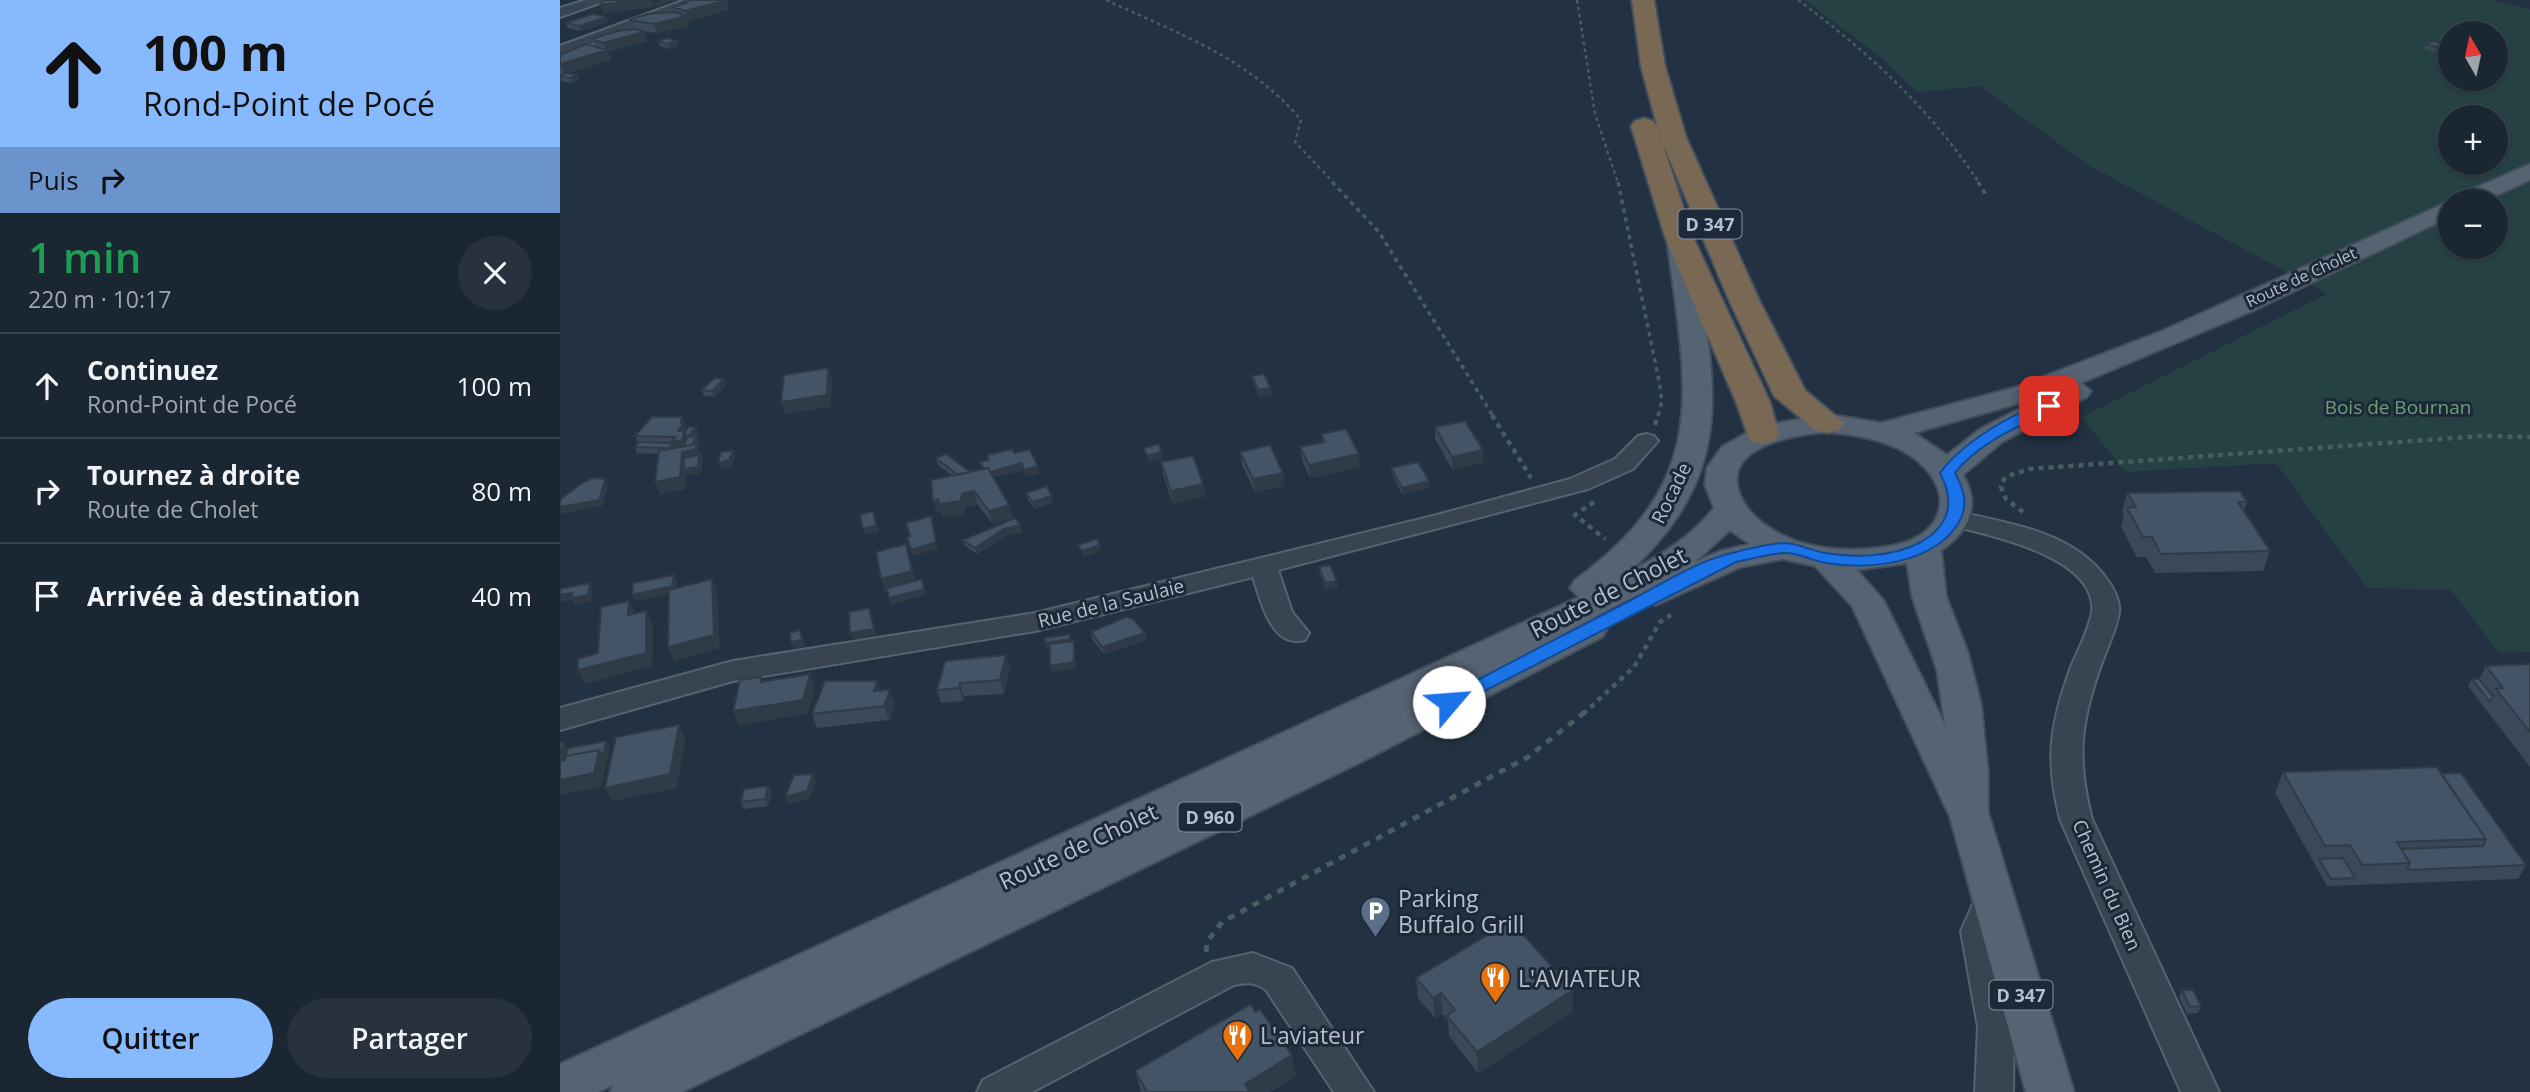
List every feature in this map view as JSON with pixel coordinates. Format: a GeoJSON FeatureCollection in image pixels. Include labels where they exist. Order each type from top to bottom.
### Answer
{"type":"FeatureCollection","features":[{"type":"Feature","properties":{"kind":"highway","name":"Rocade"},"geometry":{"type":"LineString","coordinates":[[1621,0],[1636,95],[1679,237],[1754,402],[1762,434]]}},
{"type":"Feature","properties":{"kind":"highway","name":"D 347"},"geometry":{"type":"LineString","coordinates":[[1643,0],[1653,66],[1673,137],[1744,300],[1791,396],[1827,423]]}},
{"type":"Feature","properties":{"kind":"main road"},"geometry":{"type":"LineString","coordinates":[[2491,189],[2530,171]]}},
{"type":"Feature","properties":{"kind":"main road","name":"Route de Cholet"},"geometry":{"type":"LineString","coordinates":[[1881,432],[2001,399],[2151,346],[2438,214]]}},
{"type":"Feature","properties":{"kind":"main road","name":"Rocade"},"geometry":{"type":"LineString","coordinates":[[1475,658],[1611,570],[1642,543],[1667,509],[1688,461],[1699,419],[1698,385],[1679,237]]}},
{"type":"Feature","properties":{"kind":"main road","name":"Route de Cholet"},"geometry":{"type":"LineString","coordinates":[[1948,473],[1970,449],[1990,436],[2068,396],[2151,346]]}},
{"type":"Feature","properties":{"kind":"main road"},"geometry":{"type":"LineString","coordinates":[[1827,423],[1881,432],[1920,449],[1948,473],[1956,488],[1958,504],[1954,519],[1942,534],[1924,547],[1895,556],[1861,560],[1826,558],[1786,548],[1763,537],[1730,508],[1722,491],[1722,474],[1729,458],[1742,444],[1762,434],[1781,428],[1827,423]]}},
{"type":"Feature","properties":{"kind":"main road","name":"Route de Cholet"},"geometry":{"type":"LineString","coordinates":[[560,1087],[1579,611],[1679,557],[1708,537],[1730,508]]}},
{"type":"Feature","properties":{"kind":"main road","name":"D 347"},"geometry":{"type":"LineString","coordinates":[[1924,547],[1924,588],[1947,642],[1961,702],[1970,817]]}},
{"type":"Feature","properties":{"kind":"main road","name":"Route de Cholet"},"geometry":{"type":"LineString","coordinates":[[634,1092],[1391,730],[1715,565],[1744,554],[1786,548]]}},
{"type":"Feature","properties":{"kind":"main road","name":"D 347"},"geometry":{"type":"LineString","coordinates":[[1826,558],[1867,601],[1970,817],[2050,1092]]}},
{"type":"Feature","properties":{"kind":"street"},"geometry":{"type":"LineString","coordinates":[[560,13],[601,0]]}},
{"type":"Feature","properties":{"kind":"street"},"geometry":{"type":"LineString","coordinates":[[560,51],[698,0]]}},
{"type":"Feature","properties":{"kind":"street","name":"Rue de la Saulaie"},"geometry":{"type":"LineString","coordinates":[[560,719],[733,671],[1035,622],[1263,566],[1579,484],[1624,464],[1646,441]]}},
{"type":"Feature","properties":{"kind":"street","name":"Chemin du Bien"},"geometry":{"type":"LineString","coordinates":[[1954,519],[2044,544],[2070,557],[2089,572],[2103,591],[2106,610],[2069,723],[2064,756],[2068,786],[2076,819],[2200,1092]]}},
{"type":"Feature","properties":{"kind":"street"},"geometry":{"type":"LineString","coordinates":[[1263,566],[1279,615],[1295,634]]}},
{"type":"Feature","properties":{"kind":"street"},"geometry":{"type":"LineString","coordinates":[[1992,898],[1978,931],[1996,1027],[1994,1092]]}},
{"type":"Feature","properties":{"kind":"lane"},"geometry":{"type":"LineString","coordinates":[[996,1092],[1240,967],[1268,970],[1279,979],[1355,1092]]}},
{"type":"Feature","properties":{"kind":"path"},"geometry":{"type":"LineString","coordinates":[[1106,0],[1213,47],[1260,79],[1292,107],[1301,120],[1295,142],[1379,232],[1541,494]]}},
{"type":"Feature","properties":{"kind":"path"},"geometry":{"type":"LineString","coordinates":[[1577,0],[1595,114],[1614,164],[1662,401],[1658,418],[1646,441]]}},
{"type":"Feature","properties":{"kind":"path"},"geometry":{"type":"LineString","coordinates":[[1798,0],[1851,38],[1927,110],[1960,150],[1986,195]]}},
{"type":"Feature","properties":{"kind":"path"},"geometry":{"type":"LineString","coordinates":[[2028,514],[2006,499],[2001,488],[2005,477],[2016,472],[2481,436],[2530,437]]}},
{"type":"Feature","properties":{"kind":"path"},"geometry":{"type":"LineString","coordinates":[[1603,538],[1575,515],[1615,488],[1624,464]]}},
{"type":"Feature","properties":{"kind":"path"},"geometry":{"type":"LineString","coordinates":[[1203,984],[1207,942],[1222,922],[1528,757],[1590,708],[1634,667],[1660,622],[1681,608]]}},
{"type":"Feature","properties":{"kind":"green space","name":"Bois de Bournan"},"geometry":{"type":"Polygon","coordinates":[[[1805,0],[2492,0],[2530,9],[2530,652],[2499,653],[2451,590],[2367,588],[2276,463],[2125,472],[2082,417],[2327,294],[2088,165],[1980,86],[1917,92],[1882,58],[1805,0]]]}},
{"type":"Feature","properties":{"kind":"building"},"geometry":{"type":"Polygon","coordinates":[[[604,0],[636,0],[600,5],[604,0]]]}},
{"type":"Feature","properties":{"kind":"building"},"geometry":{"type":"Polygon","coordinates":[[[693,0],[727,0],[685,11],[674,7],[693,0]]]}},
{"type":"Feature","properties":{"kind":"building"},"geometry":{"type":"Polygon","coordinates":[[[675,12],[686,16],[654,24],[629,20],[648,14],[675,12]]]}},
{"type":"Feature","properties":{"kind":"building"},"geometry":{"type":"Polygon","coordinates":[[[593,14],[606,17],[579,26],[566,23],[593,14]]]}},
{"type":"Feature","properties":{"kind":"building"},"geometry":{"type":"Polygon","coordinates":[[[635,29],[644,32],[603,43],[592,39],[617,31],[635,29]]]}},
{"type":"Feature","properties":{"kind":"building"},"geometry":{"type":"Polygon","coordinates":[[[667,38],[677,41],[667,44],[658,41],[667,38]]]}},
{"type":"Feature","properties":{"kind":"building"},"geometry":{"type":"Polygon","coordinates":[[[2433,41],[2438,42],[2438,46],[2436,47],[2426,44],[2433,41]]]}},
{"type":"Feature","properties":{"kind":"building"},"geometry":{"type":"Polygon","coordinates":[[[586,44],[607,50],[560,64],[560,55],[586,44]]]}},
{"type":"Feature","properties":{"kind":"building"},"geometry":{"type":"Polygon","coordinates":[[[567,73],[577,75],[570,78],[560,76],[567,73]]]}},
{"type":"Feature","properties":{"kind":"building"},"geometry":{"type":"Polygon","coordinates":[[[828,368],[827,395],[781,402],[784,375],[828,368]]]}},
{"type":"Feature","properties":{"kind":"building"},"geometry":{"type":"Polygon","coordinates":[[[1264,374],[1271,388],[1258,390],[1252,376],[1264,374]]]}},
{"type":"Feature","properties":{"kind":"building"},"geometry":{"type":"Polygon","coordinates":[[[714,378],[724,379],[712,391],[702,390],[714,378]]]}},
{"type":"Feature","properties":{"kind":"building"},"geometry":{"type":"Polygon","coordinates":[[[652,417],[682,417],[681,423],[684,423],[678,431],[684,431],[682,440],[671,443],[676,437],[635,436],[652,417]]]}},
{"type":"Feature","properties":{"kind":"building"},"geometry":{"type":"Polygon","coordinates":[[[1465,421],[1483,450],[1452,457],[1435,427],[1465,421]]]}},
{"type":"Feature","properties":{"kind":"building"},"geometry":{"type":"Polygon","coordinates":[[[689,427],[696,427],[687,437],[685,432],[689,427]]]}},
{"type":"Feature","properties":{"kind":"building"},"geometry":{"type":"Polygon","coordinates":[[[1346,429],[1359,454],[1309,465],[1300,447],[1325,442],[1321,434],[1346,429]]]}},
{"type":"Feature","properties":{"kind":"building"},"geometry":{"type":"Polygon","coordinates":[[[687,437],[697,437],[691,445],[684,446],[687,437]]]}},
{"type":"Feature","properties":{"kind":"building"},"geometry":{"type":"Polygon","coordinates":[[[639,442],[672,445],[670,448],[635,447],[639,442]]]}},
{"type":"Feature","properties":{"kind":"building"},"geometry":{"type":"Polygon","coordinates":[[[696,444],[696,449],[682,452],[680,477],[655,482],[659,451],[696,444]]]}},
{"type":"Feature","properties":{"kind":"building"},"geometry":{"type":"Polygon","coordinates":[[[1159,444],[1161,452],[1147,456],[1144,448],[1159,444]]]}},
{"type":"Feature","properties":{"kind":"building"},"geometry":{"type":"Polygon","coordinates":[[[1270,445],[1283,473],[1253,479],[1240,452],[1270,445]]]}},
{"type":"Feature","properties":{"kind":"building"},"geometry":{"type":"Polygon","coordinates":[[[1013,449],[1014,453],[1030,450],[1038,466],[1024,470],[1022,463],[990,472],[988,468],[984,469],[980,462],[989,460],[987,455],[1013,449]]]}},
{"type":"Feature","properties":{"kind":"building"},"geometry":{"type":"Polygon","coordinates":[[[733,451],[729,460],[718,463],[721,452],[733,451]]]}},
{"type":"Feature","properties":{"kind":"building"},"geometry":{"type":"Polygon","coordinates":[[[946,454],[970,472],[958,475],[936,458],[946,454]]]}},
{"type":"Feature","properties":{"kind":"building"},"geometry":{"type":"Polygon","coordinates":[[[699,455],[698,467],[684,469],[684,458],[699,455]]]}},
{"type":"Feature","properties":{"kind":"building"},"geometry":{"type":"Polygon","coordinates":[[[1193,456],[1203,484],[1171,491],[1161,462],[1193,456]]]}},
{"type":"Feature","properties":{"kind":"building"},"geometry":{"type":"Polygon","coordinates":[[[1418,462],[1429,481],[1402,488],[1391,468],[1418,462]]]}},
{"type":"Feature","properties":{"kind":"building"},"geometry":{"type":"Polygon","coordinates":[[[988,468],[1009,505],[989,511],[974,491],[962,494],[961,501],[939,504],[938,499],[933,501],[931,480],[988,468]]]}},
{"type":"Feature","properties":{"kind":"building"},"geometry":{"type":"Polygon","coordinates":[[[592,478],[605,479],[599,500],[560,507],[562,498],[592,478]]]}},
{"type":"Feature","properties":{"kind":"building"},"geometry":{"type":"Polygon","coordinates":[[[1047,486],[1051,496],[1033,502],[1026,493],[1047,486]]]}},
{"type":"Feature","properties":{"kind":"building"},"geometry":{"type":"Polygon","coordinates":[[[2240,491],[2247,502],[2238,502],[2270,551],[2161,554],[2152,537],[2143,537],[2127,508],[2136,507],[2127,493],[2240,491]]]}},
{"type":"Feature","properties":{"kind":"building"},"geometry":{"type":"Polygon","coordinates":[[[873,511],[876,525],[863,529],[860,515],[873,511]]]}},
{"type":"Feature","properties":{"kind":"building"},"geometry":{"type":"Polygon","coordinates":[[[931,516],[936,542],[911,550],[906,523],[931,516]]]}},
{"type":"Feature","properties":{"kind":"building"},"geometry":{"type":"Polygon","coordinates":[[[1015,518],[1020,525],[1004,529],[975,548],[963,540],[1015,518]]]}},
{"type":"Feature","properties":{"kind":"building"},"geometry":{"type":"Polygon","coordinates":[[[1096,539],[1100,545],[1082,551],[1078,545],[1096,539]]]}},
{"type":"Feature","properties":{"kind":"building"},"geometry":{"type":"Polygon","coordinates":[[[906,544],[912,571],[881,579],[876,552],[906,544]]]}},
{"type":"Feature","properties":{"kind":"building"},"geometry":{"type":"Polygon","coordinates":[[[1330,565],[1337,581],[1325,583],[1319,567],[1330,565]]]}},
{"type":"Feature","properties":{"kind":"building"},"geometry":{"type":"Polygon","coordinates":[[[674,575],[672,586],[632,595],[633,583],[674,575]]]}},
{"type":"Feature","properties":{"kind":"building"},"geometry":{"type":"Polygon","coordinates":[[[712,579],[714,635],[668,647],[669,590],[712,579]]]}},
{"type":"Feature","properties":{"kind":"building"},"geometry":{"type":"Polygon","coordinates":[[[922,579],[924,589],[889,598],[887,588],[922,579]]]}},
{"type":"Feature","properties":{"kind":"building"},"geometry":{"type":"Polygon","coordinates":[[[590,583],[588,595],[571,598],[572,593],[560,595],[560,589],[590,583]]]}},
{"type":"Feature","properties":{"kind":"building"},"geometry":{"type":"Polygon","coordinates":[[[629,601],[628,615],[646,611],[646,653],[578,670],[578,659],[598,653],[601,607],[629,601]]]}},
{"type":"Feature","properties":{"kind":"building"},"geometry":{"type":"Polygon","coordinates":[[[869,608],[874,629],[850,633],[849,612],[869,608]]]}},
{"type":"Feature","properties":{"kind":"building"},"geometry":{"type":"Polygon","coordinates":[[[1126,617],[1133,619],[1145,633],[1102,647],[1091,632],[1126,617]]]}},
{"type":"Feature","properties":{"kind":"building"},"geometry":{"type":"Polygon","coordinates":[[[800,630],[802,640],[791,642],[790,633],[800,630]]]}},
{"type":"Feature","properties":{"kind":"building"},"geometry":{"type":"Polygon","coordinates":[[[1070,634],[1070,639],[1045,643],[1045,638],[1070,634]]]}},
{"type":"Feature","properties":{"kind":"building"},"geometry":{"type":"Polygon","coordinates":[[[1074,641],[1074,662],[1050,666],[1050,644],[1074,641]]]}},
{"type":"Feature","properties":{"kind":"building"},"geometry":{"type":"Polygon","coordinates":[[[1006,655],[1000,680],[960,683],[959,688],[937,690],[945,661],[1006,655]]]}},
{"type":"Feature","properties":{"kind":"building"},"geometry":{"type":"Polygon","coordinates":[[[2530,664],[2530,732],[2496,689],[2503,688],[2486,666],[2530,664]]]}},
{"type":"Feature","properties":{"kind":"building"},"geometry":{"type":"Polygon","coordinates":[[[810,674],[803,700],[733,711],[740,680],[761,677],[761,682],[810,674]]]}},
{"type":"Feature","properties":{"kind":"building"},"geometry":{"type":"Polygon","coordinates":[[[2472,679],[2479,679],[2493,696],[2490,702],[2472,679]]]}},
{"type":"Feature","properties":{"kind":"building"},"geometry":{"type":"Polygon","coordinates":[[[825,681],[877,681],[874,691],[890,690],[884,706],[812,714],[825,681]]]}},
{"type":"Feature","properties":{"kind":"building"},"geometry":{"type":"Polygon","coordinates":[[[679,725],[670,774],[605,788],[616,737],[679,725]]]}},
{"type":"Feature","properties":{"kind":"building"},"geometry":{"type":"Polygon","coordinates":[[[606,741],[603,757],[599,750],[566,756],[568,748],[606,741]]]}},
{"type":"Feature","properties":{"kind":"building"},"geometry":{"type":"Polygon","coordinates":[[[599,750],[594,773],[560,780],[560,761],[565,760],[566,756],[599,750]]]}},
{"type":"Feature","properties":{"kind":"building"},"geometry":{"type":"Polygon","coordinates":[[[2437,767],[2486,839],[2397,842],[2410,863],[2362,865],[2350,845],[2325,846],[2283,772],[2437,767]]]}},
{"type":"Feature","properties":{"kind":"building"},"geometry":{"type":"Polygon","coordinates":[[[2461,773],[2526,865],[2407,870],[2410,863],[2401,849],[2483,846],[2486,839],[2441,774],[2461,773]]]}},
{"type":"Feature","properties":{"kind":"building"},"geometry":{"type":"Polygon","coordinates":[[[813,774],[807,791],[785,797],[794,775],[813,774]]]}},
{"type":"Feature","properties":{"kind":"building"},"geometry":{"type":"Polygon","coordinates":[[[768,786],[765,799],[741,802],[744,789],[768,786]]]}},
{"type":"Feature","properties":{"kind":"building"},"geometry":{"type":"Polygon","coordinates":[[[2343,858],[2355,878],[2331,879],[2319,859],[2343,858]]]}},
{"type":"Feature","properties":{"kind":"building","name":"L'AVIATEUR"},"geometry":{"type":"Polygon","coordinates":[[[1511,921],[1573,990],[1477,1052],[1447,1016],[1455,1010],[1441,993],[1433,998],[1416,978],[1511,921]]]}},
{"type":"Feature","properties":{"kind":"building"},"geometry":{"type":"Polygon","coordinates":[[[2182,990],[2193,990],[2201,1006],[2190,1007],[2182,990]]]}},
{"type":"Feature","properties":{"kind":"building"},"geometry":{"type":"Polygon","coordinates":[[[1251,1004],[1255,1012],[1260,1009],[1292,1055],[1245,1084],[1250,1092],[1147,1092],[1135,1071],[1251,1004]]]}},
{"type":"Feature","properties":{"kind":"place","name":"Parking Buffalo Grill"},"geometry":{"type":"Point","coordinates":[1375,938]}},
{"type":"Feature","properties":{"kind":"place","name":"L'AVIATEUR"},"geometry":{"type":"Point","coordinates":[1495,1005]}},
{"type":"Feature","properties":{"kind":"place","name":"L'aviateur"},"geometry":{"type":"Point","coordinates":[1237,1062]}},
{"type":"Feature","properties":{"kind":"route"},"geometry":{"type":"LineString","coordinates":[[1449,702],[1686,579],[1744,554],[1786,548],[1826,558],[1861,560],[1895,556],[1924,547],[1942,534],[1954,519],[1958,504],[1956,488],[1948,473],[1957,461],[1990,436],[2049,406]]}}]}
